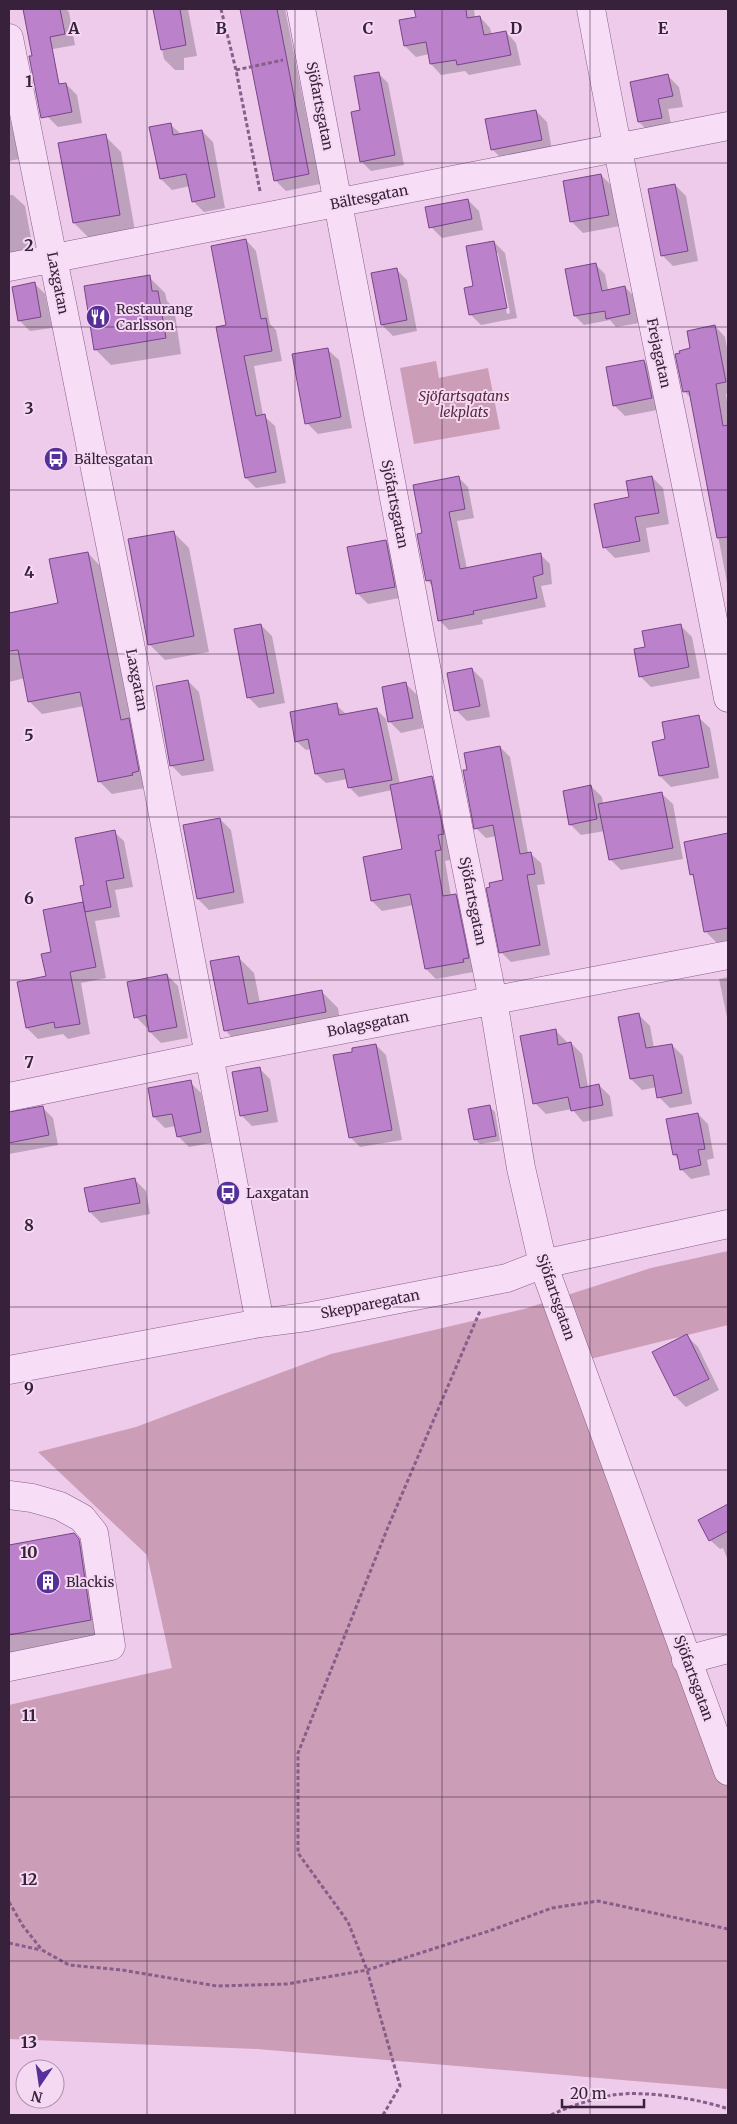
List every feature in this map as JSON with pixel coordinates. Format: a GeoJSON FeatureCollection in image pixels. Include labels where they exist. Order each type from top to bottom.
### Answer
{"type":"FeatureCollection","features":[{"type":"Feature","properties":{"kind":"street","name":"Sjöfartsgatan"},"geometry":{"type":"LineString","coordinates":[[301,9],[430,687],[493,1000],[521,1168],[543,1264],[728,1771]]}},
{"type":"Feature","properties":{"kind":"street","name":"Frejagatan"},"geometry":{"type":"LineString","coordinates":[[591,9],[616,147],[704,572],[728,698]]}},
{"type":"Feature","properties":{"kind":"street","name":"Laxgatan"},"geometry":{"type":"LineString","coordinates":[[9,38],[142,704],[260,1323]]}},
{"type":"Feature","properties":{"kind":"street","name":"Bältesgatan"},"geometry":{"type":"LineString","coordinates":[[9,267],[339,204],[728,126]]}},
{"type":"Feature","properties":{"kind":"street","name":"Bolagsgatan"},"geometry":{"type":"LineString","coordinates":[[9,1097],[208,1056],[728,955]]}},
{"type":"Feature","properties":{"kind":"street","name":"Skepparegatan"},"geometry":{"type":"LineString","coordinates":[[9,1370],[260,1323],[306,1317],[493,1281],[507,1278],[543,1264],[728,1224]]}},
{"type":"Feature","properties":{"kind":"street"},"geometry":{"type":"LineString","coordinates":[[9,1494],[60,1506],[82,1518],[94,1533],[111,1646],[9,1666]]}},
{"type":"Feature","properties":{"kind":"street"},"geometry":{"type":"LineString","coordinates":[[686,1660],[728,1649]]}},
{"type":"Feature","properties":{"kind":"path"},"geometry":{"type":"LineString","coordinates":[[221,9],[236,70],[260,192]]}},
{"type":"Feature","properties":{"kind":"path"},"geometry":{"type":"LineString","coordinates":[[236,70],[284,60]]}},
{"type":"Feature","properties":{"kind":"path"},"geometry":{"type":"LineString","coordinates":[[384,2115],[400,2086],[367,1970],[348,1922],[298,1853],[298,1753],[388,1527],[493,1281]]}},
{"type":"Feature","properties":{"kind":"path"},"geometry":{"type":"LineString","coordinates":[[9,1943],[42,1950],[69,1964],[122,1970],[217,1986],[287,1984],[367,1970],[489,1931],[552,1908],[598,1901],[728,1929]]}},
{"type":"Feature","properties":{"kind":"path"},"geometry":{"type":"LineString","coordinates":[[9,1902],[23,1926],[42,1950]]}},
{"type":"Feature","properties":{"kind":"path"},"geometry":{"type":"LineString","coordinates":[[550,2115],[588,2100],[622,2094],[700,2100],[728,2109]]}},
{"type":"Feature","properties":{"kind":"green space","name":"Sjöfartsgatans lekplats"},"geometry":{"type":"Polygon","coordinates":[[[436,361],[439,378],[488,368],[500,429],[414,444],[400,368],[436,361]]]}},
{"type":"Feature","properties":{"kind":"green space"},"geometry":{"type":"Polygon","coordinates":[[[728,1251],[728,1325],[578,1362],[728,1773],[728,2089],[257,2049],[9,2039],[9,1705],[172,1668],[147,1555],[38,1452],[136,1427],[331,1354],[524,1309],[651,1268],[728,1251]]]}},
{"type":"Feature","properties":{"kind":"building"},"geometry":{"type":"Polygon","coordinates":[[[23,9],[60,9],[65,34],[50,37],[59,84],[66,83],[72,112],[41,118],[29,56],[32,56],[23,9]]]}},
{"type":"Feature","properties":{"kind":"building"},"geometry":{"type":"Polygon","coordinates":[[[153,9],[180,9],[186,45],[161,50],[153,9]]]}},
{"type":"Feature","properties":{"kind":"building"},"geometry":{"type":"Polygon","coordinates":[[[240,9],[277,9],[309,174],[274,181],[240,9]]]}},
{"type":"Feature","properties":{"kind":"building"},"geometry":{"type":"Polygon","coordinates":[[[414,9],[466,9],[467,18],[480,16],[484,35],[506,31],[511,55],[457,65],[456,60],[430,64],[426,42],[404,46],[399,20],[416,17],[414,9]]]}},
{"type":"Feature","properties":{"kind":"building"},"geometry":{"type":"Polygon","coordinates":[[[379,72],[395,155],[360,162],[351,112],[360,110],[354,76],[379,72]]]}},
{"type":"Feature","properties":{"kind":"building"},"geometry":{"type":"Polygon","coordinates":[[[668,74],[673,96],[658,99],[662,118],[638,122],[630,82],[668,74]]]}},
{"type":"Feature","properties":{"kind":"building"},"geometry":{"type":"Polygon","coordinates":[[[536,110],[542,140],[491,150],[485,119],[536,110]]]}},
{"type":"Feature","properties":{"kind":"building"},"geometry":{"type":"Polygon","coordinates":[[[171,123],[173,135],[202,130],[215,197],[192,202],[186,174],[160,179],[149,127],[171,123]]]}},
{"type":"Feature","properties":{"kind":"building"},"geometry":{"type":"Polygon","coordinates":[[[106,134],[120,215],[73,223],[58,143],[106,134]]]}},
{"type":"Feature","properties":{"kind":"building"},"geometry":{"type":"Polygon","coordinates":[[[601,174],[609,215],[570,222],[563,181],[601,174]]]}},
{"type":"Feature","properties":{"kind":"building"},"geometry":{"type":"Polygon","coordinates":[[[675,184],[688,251],[661,256],[648,189],[675,184]]]}},
{"type":"Feature","properties":{"kind":"building"},"geometry":{"type":"Polygon","coordinates":[[[468,199],[472,219],[429,228],[425,207],[468,199]]]}},
{"type":"Feature","properties":{"kind":"building"},"geometry":{"type":"Polygon","coordinates":[[[246,239],[261,319],[266,318],[272,351],[244,356],[256,416],[265,414],[276,472],[245,478],[216,327],[226,325],[211,246],[246,239]]]}},
{"type":"Feature","properties":{"kind":"building"},"geometry":{"type":"Polygon","coordinates":[[[494,241],[507,308],[469,315],[464,288],[473,286],[466,246],[494,241]]]}},
{"type":"Feature","properties":{"kind":"building"},"geometry":{"type":"Polygon","coordinates":[[[596,263],[602,291],[625,286],[630,314],[606,319],[605,311],[574,316],[565,269],[596,263]]]}},
{"type":"Feature","properties":{"kind":"building"},"geometry":{"type":"Polygon","coordinates":[[[397,268],[407,320],[381,325],[371,273],[397,268]]]}},
{"type":"Feature","properties":{"kind":"building"},"geometry":{"type":"Polygon","coordinates":[[[150,275],[152,291],[158,291],[166,338],[94,350],[84,286],[150,275]]]}},
{"type":"Feature","properties":{"kind":"building"},"geometry":{"type":"Polygon","coordinates":[[[35,282],[41,317],[18,321],[12,287],[35,282]]]}},
{"type":"Feature","properties":{"kind":"building"},"geometry":{"type":"Polygon","coordinates":[[[715,325],[726,382],[716,384],[723,426],[728,425],[728,537],[717,538],[689,391],[683,392],[675,354],[690,348],[687,331],[715,325]]]}},
{"type":"Feature","properties":{"kind":"building"},"geometry":{"type":"Polygon","coordinates":[[[328,348],[341,417],[305,424],[292,354],[328,348]]]}},
{"type":"Feature","properties":{"kind":"building"},"geometry":{"type":"Polygon","coordinates":[[[644,360],[652,398],[613,406],[606,367],[644,360]]]}},
{"type":"Feature","properties":{"kind":"building"},"geometry":{"type":"Polygon","coordinates":[[[459,476],[465,509],[449,512],[460,569],[541,553],[543,574],[533,577],[537,598],[473,611],[474,614],[438,621],[431,580],[426,581],[417,534],[422,533],[413,485],[459,476]]]}},
{"type":"Feature","properties":{"kind":"building"},"geometry":{"type":"Polygon","coordinates":[[[652,476],[659,513],[635,517],[640,541],[603,548],[594,504],[629,497],[626,481],[652,476]]]}},
{"type":"Feature","properties":{"kind":"building"},"geometry":{"type":"Polygon","coordinates":[[[174,531],[194,636],[148,645],[128,539],[174,531]]]}},
{"type":"Feature","properties":{"kind":"building"},"geometry":{"type":"Polygon","coordinates":[[[386,540],[395,587],[356,594],[347,547],[386,540]]]}},
{"type":"Feature","properties":{"kind":"building"},"geometry":{"type":"Polygon","coordinates":[[[88,552],[121,720],[129,718],[139,771],[132,773],[133,775],[98,782],[80,692],[28,702],[18,650],[9,651],[9,613],[58,603],[49,559],[88,552]]]}},
{"type":"Feature","properties":{"kind":"building"},"geometry":{"type":"Polygon","coordinates":[[[261,624],[274,693],[247,698],[234,629],[261,624]]]}},
{"type":"Feature","properties":{"kind":"building"},"geometry":{"type":"Polygon","coordinates":[[[681,624],[689,667],[639,677],[634,649],[645,647],[642,631],[681,624]]]}},
{"type":"Feature","properties":{"kind":"building"},"geometry":{"type":"Polygon","coordinates":[[[472,668],[480,706],[454,711],[447,673],[472,668]]]}},
{"type":"Feature","properties":{"kind":"building"},"geometry":{"type":"Polygon","coordinates":[[[188,680],[204,760],[170,766],[156,686],[188,680]]]}},
{"type":"Feature","properties":{"kind":"building"},"geometry":{"type":"Polygon","coordinates":[[[406,682],[413,718],[388,722],[382,687],[406,682]]]}},
{"type":"Feature","properties":{"kind":"building"},"geometry":{"type":"Polygon","coordinates":[[[337,703],[339,715],[377,708],[392,780],[348,788],[344,769],[315,774],[308,739],[295,742],[290,712],[337,703]]]}},
{"type":"Feature","properties":{"kind":"building"},"geometry":{"type":"Polygon","coordinates":[[[699,715],[709,767],[659,776],[652,742],[665,739],[662,722],[699,715]]]}},
{"type":"Feature","properties":{"kind":"building"},"geometry":{"type":"Polygon","coordinates":[[[500,746],[520,854],[531,852],[535,874],[527,875],[540,945],[499,953],[486,888],[490,887],[489,883],[503,880],[493,825],[474,829],[463,770],[467,770],[464,753],[500,746]]]}},
{"type":"Feature","properties":{"kind":"building"},"geometry":{"type":"Polygon","coordinates":[[[432,776],[444,834],[438,835],[441,850],[435,851],[443,896],[456,894],[469,958],[463,959],[464,962],[425,969],[410,894],[371,901],[363,857],[402,849],[390,785],[432,776]]]}},
{"type":"Feature","properties":{"kind":"building"},"geometry":{"type":"Polygon","coordinates":[[[591,785],[597,819],[569,825],[563,791],[591,785]]]}},
{"type":"Feature","properties":{"kind":"building"},"geometry":{"type":"Polygon","coordinates":[[[662,792],[673,848],[609,860],[598,804],[662,792]]]}},
{"type":"Feature","properties":{"kind":"building"},"geometry":{"type":"Polygon","coordinates":[[[220,818],[234,892],[197,899],[183,825],[220,818]]]}},
{"type":"Feature","properties":{"kind":"building"},"geometry":{"type":"Polygon","coordinates":[[[115,830],[124,878],[106,881],[111,907],[85,912],[80,886],[84,885],[75,838],[115,830]]]}},
{"type":"Feature","properties":{"kind":"building"},"geometry":{"type":"Polygon","coordinates":[[[728,833],[728,928],[704,932],[693,874],[690,875],[684,842],[728,833]]]}},
{"type":"Feature","properties":{"kind":"building"},"geometry":{"type":"Polygon","coordinates":[[[83,902],[96,967],[70,972],[80,1024],[55,1028],[54,1022],[26,1028],[17,982],[46,976],[41,954],[51,952],[43,910],[83,902]]]}},
{"type":"Feature","properties":{"kind":"building"},"geometry":{"type":"Polygon","coordinates":[[[239,956],[248,1004],[322,990],[326,1012],[224,1031],[210,961],[239,956]]]}},
{"type":"Feature","properties":{"kind":"building"},"geometry":{"type":"Polygon","coordinates":[[[167,974],[177,1027],[149,1032],[146,1015],[134,1018],[127,982],[167,974]]]}},
{"type":"Feature","properties":{"kind":"building"},"geometry":{"type":"Polygon","coordinates":[[[639,1013],[646,1048],[672,1044],[682,1093],[657,1098],[653,1075],[630,1079],[618,1017],[639,1013]]]}},
{"type":"Feature","properties":{"kind":"building"},"geometry":{"type":"Polygon","coordinates":[[[556,1029],[558,1045],[571,1042],[580,1088],[599,1084],[603,1105],[571,1111],[568,1097],[533,1104],[520,1036],[556,1029]]]}},
{"type":"Feature","properties":{"kind":"building"},"geometry":{"type":"Polygon","coordinates":[[[376,1044],[392,1130],[349,1138],[333,1055],[352,1052],[352,1048],[376,1044]]]}},
{"type":"Feature","properties":{"kind":"building"},"geometry":{"type":"Polygon","coordinates":[[[260,1067],[268,1111],[240,1116],[232,1072],[260,1067]]]}},
{"type":"Feature","properties":{"kind":"building"},"geometry":{"type":"Polygon","coordinates":[[[191,1080],[201,1132],[177,1137],[172,1114],[153,1117],[148,1088],[191,1080]]]}},
{"type":"Feature","properties":{"kind":"building"},"geometry":{"type":"Polygon","coordinates":[[[490,1105],[496,1136],[474,1140],[468,1109],[490,1105]]]}},
{"type":"Feature","properties":{"kind":"building"},"geometry":{"type":"Polygon","coordinates":[[[43,1106],[49,1135],[9,1143],[9,1112],[43,1106]]]}},
{"type":"Feature","properties":{"kind":"building"},"geometry":{"type":"Polygon","coordinates":[[[698,1113],[705,1149],[698,1150],[701,1165],[680,1170],[677,1154],[673,1155],[666,1119],[698,1113]]]}},
{"type":"Feature","properties":{"kind":"building"},"geometry":{"type":"Polygon","coordinates":[[[135,1178],[140,1203],[89,1212],[84,1188],[135,1178]]]}},
{"type":"Feature","properties":{"kind":"building"},"geometry":{"type":"Polygon","coordinates":[[[687,1334],[709,1379],[674,1396],[652,1352],[687,1334]]]}},
{"type":"Feature","properties":{"kind":"building"},"geometry":{"type":"Polygon","coordinates":[[[728,1504],[728,1531],[709,1541],[698,1520],[728,1504]]]}},
{"type":"Feature","properties":{"kind":"building","name":"Blackis"},"geometry":{"type":"Polygon","coordinates":[[[74,1533],[79,1539],[91,1620],[9,1635],[9,1545],[74,1533]]]}},
{"type":"Feature","properties":{"kind":"place","name":"Restaurang Carlsson"},"geometry":{"type":"Point","coordinates":[98,317]}},
{"type":"Feature","properties":{"kind":"place","name":"Bältesgatan"},"geometry":{"type":"Point","coordinates":[56,459]}},
{"type":"Feature","properties":{"kind":"place","name":"Laxgatan"},"geometry":{"type":"Point","coordinates":[228,1193]}},
{"type":"Feature","properties":{"kind":"place","name":"Blackis"},"geometry":{"type":"Point","coordinates":[48,1582]}}]}
